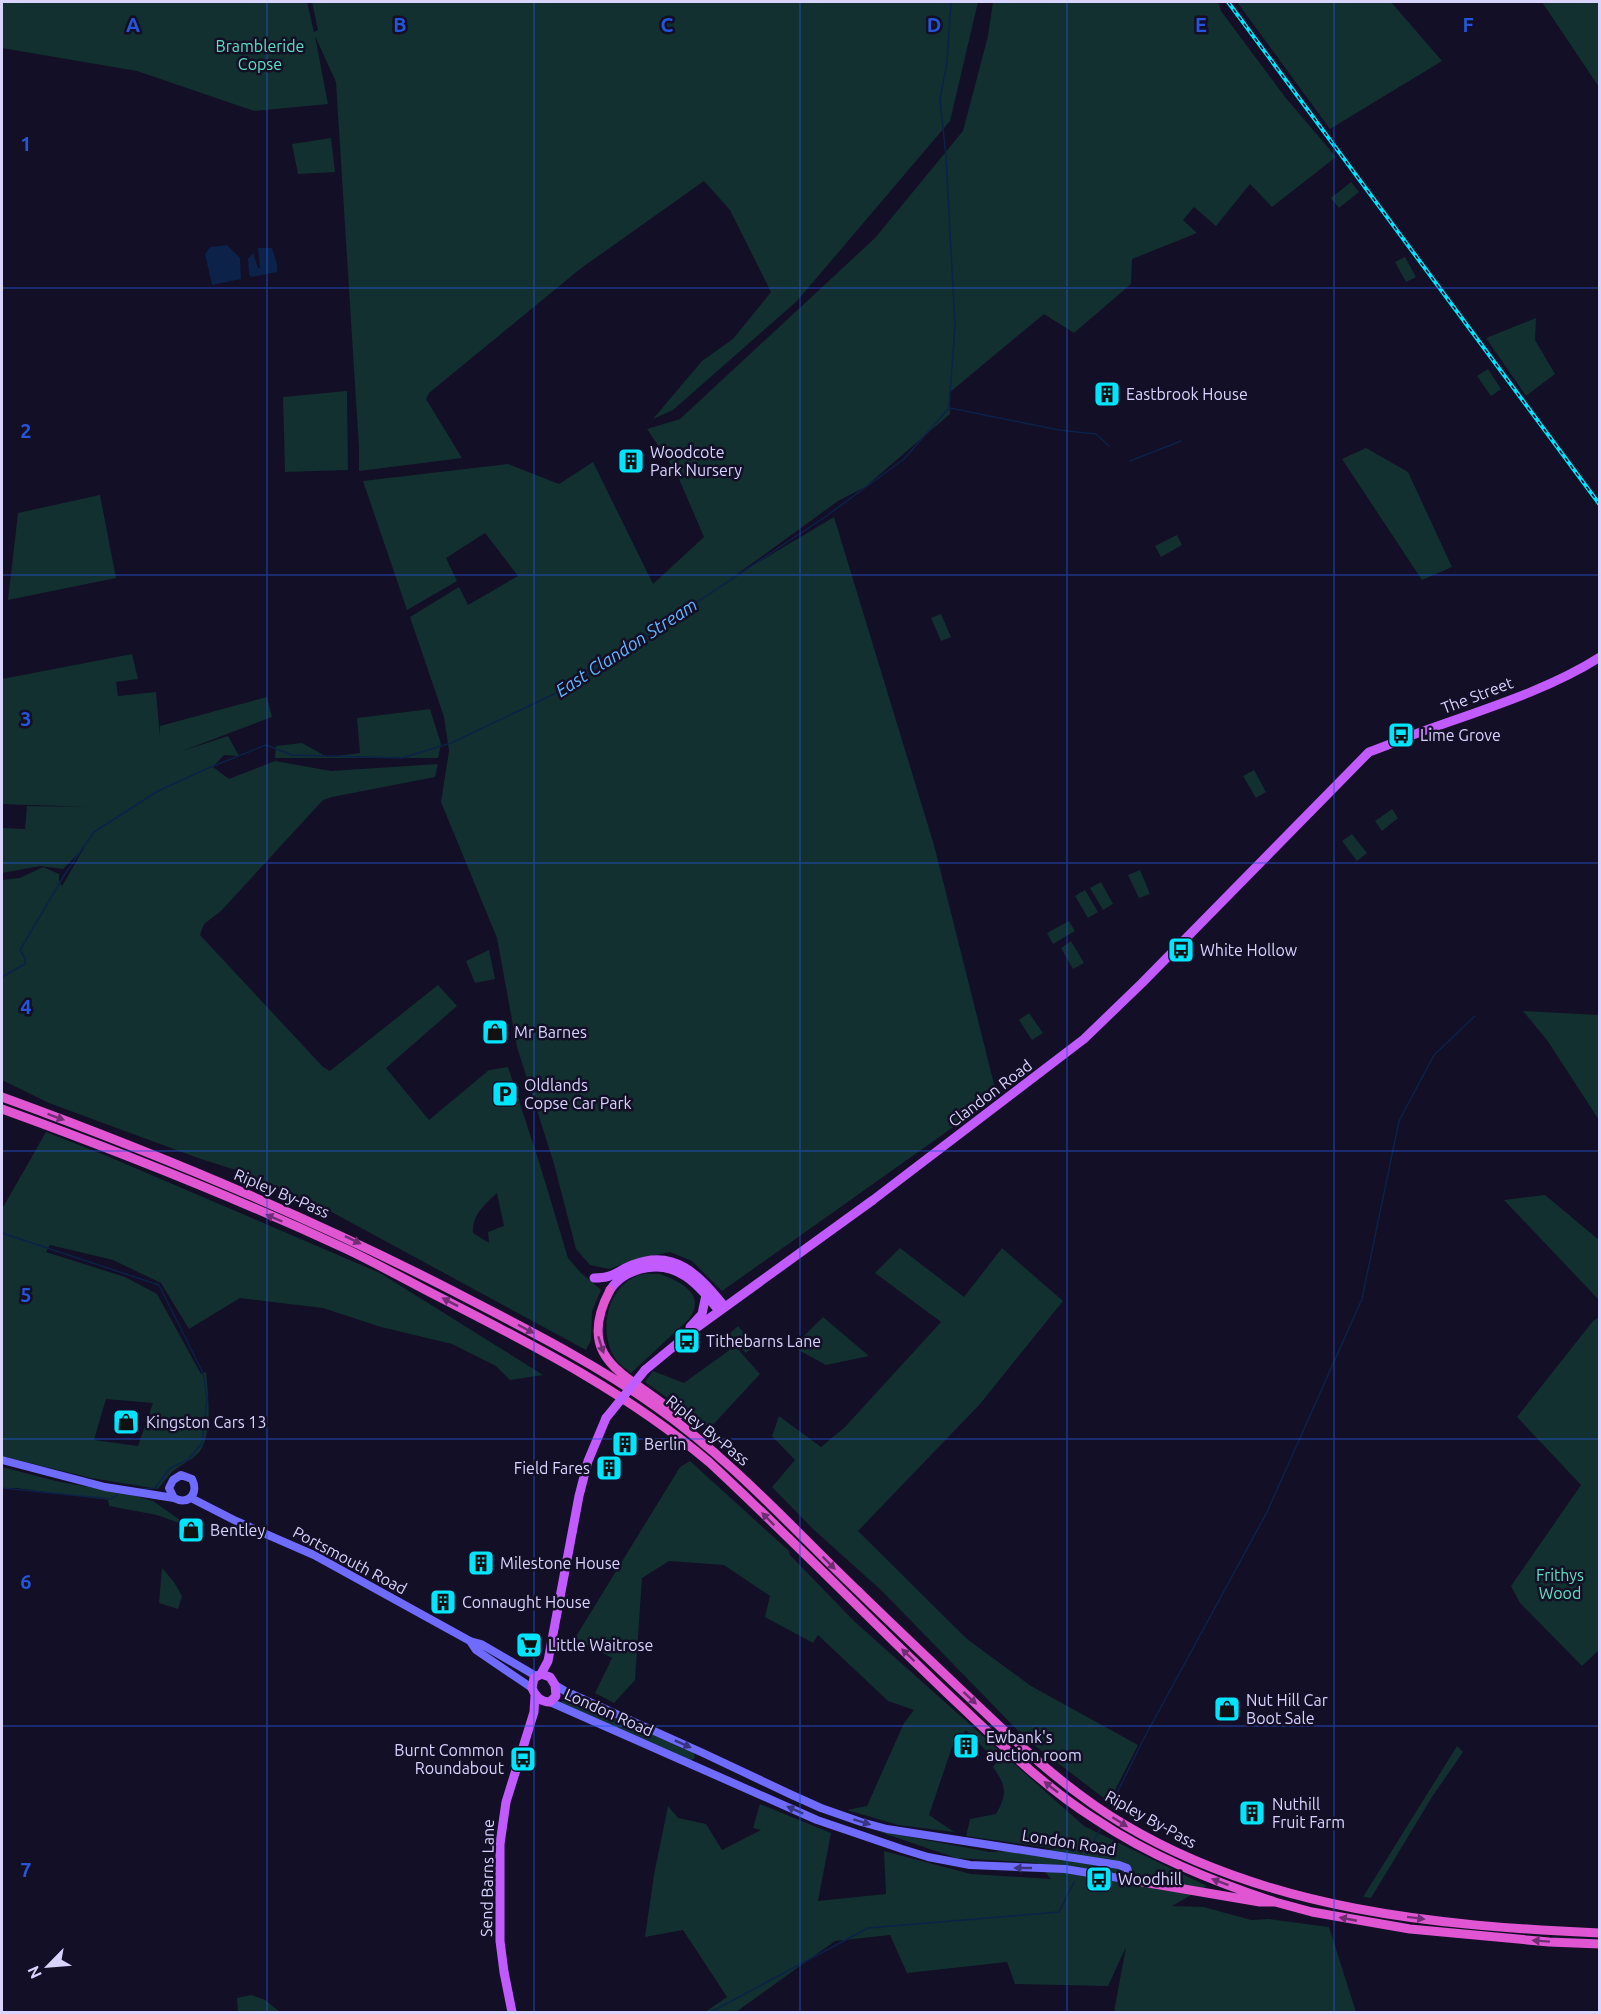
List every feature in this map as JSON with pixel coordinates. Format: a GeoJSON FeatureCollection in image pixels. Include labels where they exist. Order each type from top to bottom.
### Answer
{"type":"FeatureCollection","features":[{"type":"Feature","properties":{"kind":"highway","name":"Ripley By-Pass"},"geometry":{"type":"LineString","coordinates":[[2,1096],[188,1169],[352,1240],[566,1350],[618,1381],[696,1436],[738,1473],[856,1590],[1024,1750],[1074,1790],[1125,1825],[1167,1848],[1260,1885],[1317,1901],[1456,1923],[1599,1933]]}},
{"type":"Feature","properties":{"kind":"highway","name":"Ripley By-Pass"},"geometry":{"type":"LineString","coordinates":[[2,1109],[91,1142],[348,1250],[508,1332],[631,1403],[688,1444],[716,1468],[1017,1759],[1050,1786],[1094,1819],[1158,1856],[1200,1875],[1275,1902]]}},
{"type":"Feature","properties":{"kind":"highway"},"geometry":{"type":"LineString","coordinates":[[610,1290],[600,1309],[597,1329],[601,1348],[608,1360],[625,1378],[670,1409],[696,1436]]}},
{"type":"Feature","properties":{"kind":"highway"},"geometry":{"type":"LineString","coordinates":[[1131,1880],[1260,1902],[1275,1902],[1312,1912],[1410,1929],[1549,1942],[1599,1944]]}},
{"type":"Feature","properties":{"kind":"main road","name":"The Street"},"geometry":{"type":"LineString","coordinates":[[1363,757],[1369,752],[1410,735],[1500,704],[1599,657]]}},
{"type":"Feature","properties":{"kind":"main road","name":"Clandon Road"},"geometry":{"type":"LineString","coordinates":[[545,1678],[579,1496],[588,1461],[605,1420],[645,1370],[675,1344],[873,1200],[1084,1039],[1142,983],[1363,757]]}},
{"type":"Feature","properties":{"kind":"main road"},"geometry":{"type":"LineString","coordinates":[[594,1278],[610,1278],[633,1265],[649,1260],[669,1261],[695,1273],[722,1309]]}},
{"type":"Feature","properties":{"kind":"main road"},"geometry":{"type":"LineString","coordinates":[[610,1290],[615,1283],[629,1273],[656,1267],[679,1271],[689,1277],[722,1309]]}},
{"type":"Feature","properties":{"kind":"main road"},"geometry":{"type":"LineString","coordinates":[[675,1344],[702,1314],[706,1295]]}},
{"type":"Feature","properties":{"kind":"main road","name":"Portsmouth Road"},"geometry":{"type":"LineString","coordinates":[[2,1460],[124,1491],[174,1498],[184,1502],[190,1498],[231,1519],[314,1555],[470,1641],[481,1644],[545,1678]]}},
{"type":"Feature","properties":{"kind":"main road","name":"Portsmouth Road"},"geometry":{"type":"LineString","coordinates":[[150,1495],[170,1485],[176,1477],[185,1476],[192,1479],[195,1488],[214,1509]]}},
{"type":"Feature","properties":{"kind":"main road"},"geometry":{"type":"LineString","coordinates":[[170,1485],[170,1492],[174,1498]]}},
{"type":"Feature","properties":{"kind":"main road"},"geometry":{"type":"LineString","coordinates":[[190,1498],[195,1488]]}},
{"type":"Feature","properties":{"kind":"main road","name":"Portsmouth Road"},"geometry":{"type":"LineString","coordinates":[[470,1641],[476,1650],[534,1691]]}},
{"type":"Feature","properties":{"kind":"main road"},"geometry":{"type":"LineString","coordinates":[[545,1678],[556,1696],[547,1702],[534,1691],[532,1681],[545,1678]]}},
{"type":"Feature","properties":{"kind":"main road","name":"London Road"},"geometry":{"type":"LineString","coordinates":[[545,1678],[821,1808],[887,1829],[1119,1865],[1127,1868],[1131,1880],[1065,1869],[970,1865],[910,1851],[817,1820],[547,1702]]}},
{"type":"Feature","properties":{"kind":"main road","name":"Send Barns Lane"},"geometry":{"type":"LineString","coordinates":[[512,2013],[501,1951],[500,1844],[509,1787],[534,1712],[534,1691]]}},
{"type":"Feature","properties":{"kind":"main road","name":"Send Barns Lane"},"geometry":{"type":"LineString","coordinates":[[534,1712],[547,1702]]}},
{"type":"Feature","properties":{"kind":"green space","name":"Brambleride Copse"},"geometry":{"type":"Polygon","coordinates":[[[2,2],[307,2],[314,32],[318,30],[312,2],[978,2],[950,121],[797,301],[673,410],[653,419],[702,361],[733,339],[771,292],[730,210],[704,181],[580,269],[429,393],[426,399],[462,458],[359,471],[336,82],[315,36],[328,104],[254,111],[137,71],[2,48],[2,2]]]}},
{"type":"Feature","properties":{"kind":"green space"},"geometry":{"type":"Polygon","coordinates":[[[993,2],[1218,2],[1221,11],[1285,97],[1336,157],[1272,207],[1250,184],[1216,226],[1194,207],[1183,220],[1197,233],[1132,259],[1131,284],[1074,333],[1044,314],[949,393],[950,414],[865,487],[838,501],[732,578],[834,517],[934,845],[997,1096],[722,1291],[692,1261],[670,1252],[637,1259],[609,1269],[590,1265],[576,1249],[554,1164],[517,1047],[497,938],[441,802],[449,751],[444,717],[410,617],[459,587],[468,605],[518,576],[485,533],[446,558],[457,581],[407,610],[363,481],[508,464],[559,484],[593,462],[653,584],[704,537],[676,472],[647,429],[680,419],[875,238],[963,131],[988,36],[993,2]]]}},
{"type":"Feature","properties":{"kind":"green space"},"geometry":{"type":"Polygon","coordinates":[[[1237,2],[1391,2],[1442,61],[1330,129],[1237,2]]]}},
{"type":"Feature","properties":{"kind":"green space"},"geometry":{"type":"Polygon","coordinates":[[[1542,2],[1599,2],[1599,87],[1542,2]]]}},
{"type":"Feature","properties":{"kind":"green space"},"geometry":{"type":"Polygon","coordinates":[[[331,138],[335,172],[298,174],[292,144],[331,138]]]}},
{"type":"Feature","properties":{"kind":"green space"},"geometry":{"type":"Polygon","coordinates":[[[1351,182],[1359,192],[1339,208],[1331,198],[1351,182]]]}},
{"type":"Feature","properties":{"kind":"green space"},"geometry":{"type":"Polygon","coordinates":[[[1405,257],[1416,277],[1406,282],[1395,262],[1405,257]]]}},
{"type":"Feature","properties":{"kind":"green space"},"geometry":{"type":"Polygon","coordinates":[[[1536,318],[1535,340],[1555,374],[1526,396],[1486,338],[1536,318]]]}},
{"type":"Feature","properties":{"kind":"green space"},"geometry":{"type":"Polygon","coordinates":[[[1488,369],[1501,389],[1491,396],[1477,376],[1488,369]]]}},
{"type":"Feature","properties":{"kind":"green space"},"geometry":{"type":"Polygon","coordinates":[[[347,391],[348,470],[285,472],[283,397],[347,391]]]}},
{"type":"Feature","properties":{"kind":"green space"},"geometry":{"type":"Polygon","coordinates":[[[1366,448],[1408,472],[1452,567],[1422,580],[1342,459],[1366,448]]]}},
{"type":"Feature","properties":{"kind":"green space"},"geometry":{"type":"Polygon","coordinates":[[[100,495],[116,578],[8,600],[18,513],[100,495]]]}},
{"type":"Feature","properties":{"kind":"green space"},"geometry":{"type":"Polygon","coordinates":[[[1177,535],[1182,545],[1161,557],[1155,546],[1177,535]]]}},
{"type":"Feature","properties":{"kind":"green space"},"geometry":{"type":"Polygon","coordinates":[[[941,614],[951,637],[941,641],[931,618],[941,614]]]}},
{"type":"Feature","properties":{"kind":"green space"},"geometry":{"type":"Polygon","coordinates":[[[132,654],[138,679],[116,682],[118,696],[156,692],[160,736],[160,726],[267,697],[272,717],[182,751],[228,736],[239,756],[224,755],[213,767],[229,779],[275,761],[331,771],[438,764],[435,777],[323,800],[221,911],[204,924],[200,935],[323,1067],[330,1071],[438,985],[457,1006],[386,1068],[429,1120],[489,1070],[508,1067],[568,1258],[601,1290],[592,1311],[591,1340],[586,1350],[328,1210],[239,1171],[49,1103],[2,1080],[2,880],[20,878],[43,867],[59,874],[62,886],[84,848],[63,869],[40,866],[2,873],[2,828],[25,829],[27,806],[89,807],[2,804],[2,679],[132,654]],[[497,1193],[483,1206],[474,1221],[473,1233],[489,1243],[488,1232],[504,1226],[497,1193]]]}},
{"type":"Feature","properties":{"kind":"green space"},"geometry":{"type":"Polygon","coordinates":[[[430,709],[441,744],[438,758],[275,758],[276,746],[302,743],[327,757],[360,753],[357,718],[430,709]]]}},
{"type":"Feature","properties":{"kind":"green space"},"geometry":{"type":"Polygon","coordinates":[[[1254,770],[1266,792],[1256,798],[1243,776],[1254,770]]]}},
{"type":"Feature","properties":{"kind":"green space"},"geometry":{"type":"Polygon","coordinates":[[[1392,809],[1398,818],[1382,831],[1375,821],[1392,809]]]}},
{"type":"Feature","properties":{"kind":"green space"},"geometry":{"type":"Polygon","coordinates":[[[1352,834],[1367,853],[1357,861],[1342,841],[1352,834]]]}},
{"type":"Feature","properties":{"kind":"green space"},"geometry":{"type":"Polygon","coordinates":[[[1140,870],[1150,894],[1139,898],[1128,875],[1140,870]]]}},
{"type":"Feature","properties":{"kind":"green space"},"geometry":{"type":"Polygon","coordinates":[[[1101,882],[1113,904],[1103,910],[1090,888],[1101,882]]]}},
{"type":"Feature","properties":{"kind":"green space"},"geometry":{"type":"Polygon","coordinates":[[[1085,890],[1098,912],[1088,918],[1075,896],[1085,890]]]}},
{"type":"Feature","properties":{"kind":"green space"},"geometry":{"type":"Polygon","coordinates":[[[1069,921],[1075,931],[1053,944],[1047,933],[1069,921]]]}},
{"type":"Feature","properties":{"kind":"green space"},"geometry":{"type":"Polygon","coordinates":[[[1071,941],[1084,963],[1073,969],[1061,948],[1071,941]]]}},
{"type":"Feature","properties":{"kind":"green space"},"geometry":{"type":"Polygon","coordinates":[[[489,950],[495,979],[475,983],[466,961],[489,950]]]}},
{"type":"Feature","properties":{"kind":"green space"},"geometry":{"type":"Polygon","coordinates":[[[1523,1011],[1599,1015],[1599,1120],[1547,1040],[1523,1011]]]}},
{"type":"Feature","properties":{"kind":"green space"},"geometry":{"type":"Polygon","coordinates":[[[1029,1013],[1043,1033],[1032,1040],[1019,1020],[1029,1013]]]}},
{"type":"Feature","properties":{"kind":"green space"},"geometry":{"type":"Polygon","coordinates":[[[46,1132],[380,1273],[543,1375],[510,1380],[496,1366],[452,1344],[381,1327],[323,1308],[240,1298],[189,1329],[161,1283],[113,1260],[50,1245],[46,1252],[125,1277],[157,1294],[201,1374],[206,1372],[209,1412],[207,1434],[200,1451],[173,1471],[158,1489],[91,1478],[2,1456],[2,1209],[46,1132]],[[106,1399],[94,1440],[138,1446],[153,1403],[106,1399]]]}},
{"type":"Feature","properties":{"kind":"green space"},"geometry":{"type":"Polygon","coordinates":[[[1545,1195],[1599,1240],[1599,1300],[1504,1200],[1545,1195]]]}},
{"type":"Feature","properties":{"kind":"green space"},"geometry":{"type":"Polygon","coordinates":[[[900,1248],[964,1297],[1002,1248],[1063,1301],[980,1404],[858,1531],[967,1639],[1031,1686],[1138,1745],[1109,1802],[1025,1738],[882,1591],[812,1528],[772,1487],[795,1460],[772,1436],[779,1416],[821,1447],[845,1427],[941,1322],[875,1273],[900,1248]]]}},
{"type":"Feature","properties":{"kind":"green space"},"geometry":{"type":"Polygon","coordinates":[[[660,1274],[689,1290],[695,1303],[694,1310],[689,1319],[631,1373],[619,1363],[611,1350],[606,1326],[608,1313],[612,1301],[626,1282],[639,1275],[660,1274]]]}},
{"type":"Feature","properties":{"kind":"green space"},"geometry":{"type":"Polygon","coordinates":[[[823,1317],[869,1356],[826,1365],[793,1347],[823,1317]]]}},
{"type":"Feature","properties":{"kind":"green space","name":"Frithys Wood"},"geometry":{"type":"Polygon","coordinates":[[[1599,1317],[1600,1649],[1582,1666],[1520,1603],[1511,1586],[1581,1485],[1517,1417],[1593,1321],[1599,1317]]]}},
{"type":"Feature","properties":{"kind":"green space"},"geometry":{"type":"Polygon","coordinates":[[[738,1326],[755,1345],[746,1353],[729,1334],[738,1326]]]}},
{"type":"Feature","properties":{"kind":"green space"},"geometry":{"type":"Polygon","coordinates":[[[735,1346],[760,1374],[710,1428],[645,1382],[653,1371],[684,1383],[735,1346]]]}},
{"type":"Feature","properties":{"kind":"green space"},"geometry":{"type":"Polygon","coordinates":[[[690,1461],[789,1551],[790,1555],[855,1622],[1084,1826],[1207,1886],[1172,1906],[1204,1907],[1251,1920],[1269,1919],[1329,1927],[1356,2012],[1114,2012],[1126,1947],[1108,1986],[1015,1984],[1007,1962],[907,1973],[890,1935],[835,1941],[736,2012],[705,2012],[727,1997],[683,1930],[645,1937],[654,1875],[668,1806],[678,1818],[706,1824],[722,1850],[761,1830],[753,1828],[760,1804],[831,1833],[818,1901],[886,1894],[884,1851],[971,1874],[1051,1879],[1037,1863],[956,1858],[877,1831],[990,1852],[1057,1849],[966,1836],[970,1819],[996,1814],[1004,1790],[1001,1779],[993,1767],[997,1762],[966,1730],[952,1747],[929,1815],[954,1832],[898,1825],[847,1810],[867,1806],[904,1723],[914,1710],[888,1701],[818,1635],[813,1643],[765,1617],[770,1596],[724,1565],[669,1561],[642,1578],[635,1680],[614,1703],[595,1693],[612,1658],[575,1638],[680,1467],[690,1461]]]}},
{"type":"Feature","properties":{"kind":"green space"},"geometry":{"type":"Polygon","coordinates":[[[2,1467],[153,1501],[180,1520],[179,1523],[157,1515],[109,1506],[108,1500],[2,1488],[2,1467]]]}},
{"type":"Feature","properties":{"kind":"green space"},"geometry":{"type":"Polygon","coordinates":[[[162,1568],[182,1596],[178,1609],[159,1603],[162,1568]]]}},
{"type":"Feature","properties":{"kind":"green space"},"geometry":{"type":"Polygon","coordinates":[[[565,1694],[694,1753],[695,1758],[691,1760],[561,1703],[565,1694]]]}},
{"type":"Feature","properties":{"kind":"green space"},"geometry":{"type":"Polygon","coordinates":[[[1457,1746],[1463,1752],[1432,1797],[1371,1898],[1363,1897],[1457,1746]]]}},
{"type":"Feature","properties":{"kind":"green space"},"geometry":{"type":"Polygon","coordinates":[[[251,1995],[265,2000],[280,2012],[238,2012],[237,1998],[251,1995]]]}},
{"type":"Feature","properties":{"kind":"water"},"geometry":{"type":"Polygon","coordinates":[[[227,245],[240,258],[241,279],[212,285],[205,254],[210,247],[227,245]]]}},
{"type":"Feature","properties":{"kind":"water"},"geometry":{"type":"Polygon","coordinates":[[[258,248],[272,248],[277,272],[252,277],[249,275],[248,259],[253,253],[258,268],[260,268],[258,248]]]}},
{"type":"Feature","properties":{"kind":"waterway"},"geometry":{"type":"LineString","coordinates":[[949,407],[955,325],[946,157],[940,100],[947,62],[951,2]]}},
{"type":"Feature","properties":{"kind":"waterway","name":"East Clandon Stream"},"geometry":{"type":"LineString","coordinates":[[2,977],[25,964],[25,958],[20,950],[65,874],[94,832],[158,791],[266,745],[292,755],[402,758],[451,743],[571,686],[825,517],[904,459],[949,408]]}},
{"type":"Feature","properties":{"kind":"waterway"},"geometry":{"type":"LineString","coordinates":[[950,408],[1059,430],[1096,434],[1109,446]]}},
{"type":"Feature","properties":{"kind":"waterway"},"geometry":{"type":"LineString","coordinates":[[1130,461],[1181,441]]}},
{"type":"Feature","properties":{"kind":"waterway"},"geometry":{"type":"LineString","coordinates":[[1112,1803],[1142,1742],[1267,1512],[1362,1299],[1399,1121],[1434,1055],[1475,1016]]}},
{"type":"Feature","properties":{"kind":"waterway","name":"East Clandon Stream"},"geometry":{"type":"LineString","coordinates":[[2,1233],[159,1285],[203,1373],[207,1398],[202,1443],[188,1460],[170,1468],[155,1488],[141,1489]]}},
{"type":"Feature","properties":{"kind":"waterway","name":"East Clandon Stream"},"geometry":{"type":"LineString","coordinates":[[2,1488],[111,1499],[120,1493]]}},
{"type":"Feature","properties":{"kind":"waterway"},"geometry":{"type":"LineString","coordinates":[[1087,1854],[1100,1829]]}},
{"type":"Feature","properties":{"kind":"waterway"},"geometry":{"type":"LineString","coordinates":[[711,2012],[868,1928],[1059,1912],[1074,1882]]}},
{"type":"Feature","properties":{"kind":"railway"},"geometry":{"type":"LineString","coordinates":[[1228,2],[1600,505]]}},
{"type":"Feature","properties":{"kind":"place","name":"Eastbrook House"},"geometry":{"type":"Point","coordinates":[1107,394]}},
{"type":"Feature","properties":{"kind":"place","name":"Woodcote Park Nursery"},"geometry":{"type":"Point","coordinates":[631,461]}},
{"type":"Feature","properties":{"kind":"place","name":"Lime Grove"},"geometry":{"type":"Point","coordinates":[1401,735]}},
{"type":"Feature","properties":{"kind":"place","name":"White Hollow"},"geometry":{"type":"Point","coordinates":[1181,950]}},
{"type":"Feature","properties":{"kind":"place","name":"Mr Barnes"},"geometry":{"type":"Point","coordinates":[495,1032]}},
{"type":"Feature","properties":{"kind":"place","name":"Oldlands Copse Car Park"},"geometry":{"type":"Point","coordinates":[505,1094]}},
{"type":"Feature","properties":{"kind":"place","name":"Tithebarns Lane"},"geometry":{"type":"Point","coordinates":[687,1341]}},
{"type":"Feature","properties":{"kind":"place","name":"Kingston Cars 13"},"geometry":{"type":"Point","coordinates":[126,1422]}},
{"type":"Feature","properties":{"kind":"place","name":"Berlin"},"geometry":{"type":"Point","coordinates":[625,1444]}},
{"type":"Feature","properties":{"kind":"place","name":"Field Fares"},"geometry":{"type":"Point","coordinates":[609,1468]}},
{"type":"Feature","properties":{"kind":"place","name":"Bentley"},"geometry":{"type":"Point","coordinates":[191,1530]}},
{"type":"Feature","properties":{"kind":"place","name":"Milestone House"},"geometry":{"type":"Point","coordinates":[481,1563]}},
{"type":"Feature","properties":{"kind":"place","name":"Connaught House"},"geometry":{"type":"Point","coordinates":[443,1602]}},
{"type":"Feature","properties":{"kind":"place","name":"Little Waitrose"},"geometry":{"type":"Point","coordinates":[529,1645]}},
{"type":"Feature","properties":{"kind":"place","name":"Nut Hill Car Boot Sale"},"geometry":{"type":"Point","coordinates":[1227,1709]}},
{"type":"Feature","properties":{"kind":"place","name":"Ewbank's auction room"},"geometry":{"type":"Point","coordinates":[966,1746]}},
{"type":"Feature","properties":{"kind":"place","name":"Burnt Common Roundabout"},"geometry":{"type":"Point","coordinates":[523,1759]}},
{"type":"Feature","properties":{"kind":"place","name":"Nuthill Fruit Farm"},"geometry":{"type":"Point","coordinates":[1252,1813]}},
{"type":"Feature","properties":{"kind":"place","name":"Woodhill"},"geometry":{"type":"Point","coordinates":[1099,1879]}}]}
